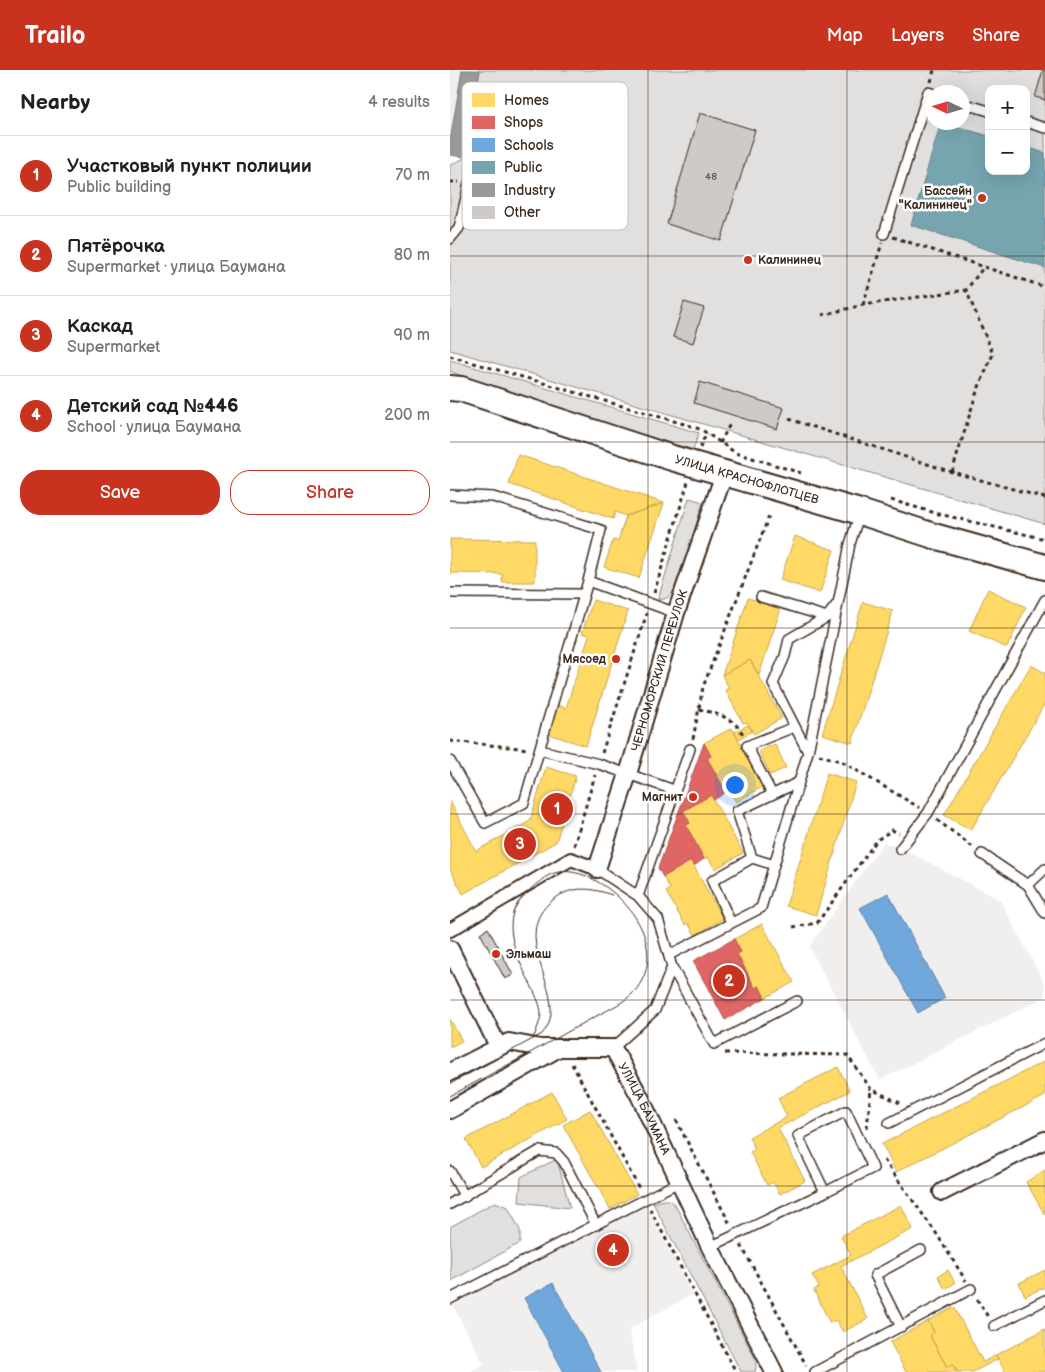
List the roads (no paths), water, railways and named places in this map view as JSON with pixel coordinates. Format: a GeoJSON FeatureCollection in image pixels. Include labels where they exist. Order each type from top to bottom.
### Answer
{"type":"FeatureCollection","features":[{"type":"Feature","properties":{"kind":"main road","name":"УЛИЦА КРАСНОФЛОТЦЕВ"},"geometry":{"type":"LineString","coordinates":[[450,388],[461,389],[694,465],[1045,567]]}},
{"type":"Feature","properties":{"kind":"street","name":"ЧЕРНОМОРСКИЙ ПЕРЕУЛОК"},"geometry":{"type":"LineString","coordinates":[[597,869],[628,774],[676,613],[724,474]]}},
{"type":"Feature","properties":{"kind":"street"},"geometry":{"type":"LineString","coordinates":[[450,930],[571,858],[597,869]]}},
{"type":"Feature","properties":{"kind":"street"},"geometry":{"type":"LineString","coordinates":[[450,950],[498,1046],[450,1072]]}},
{"type":"Feature","properties":{"kind":"street","name":"УЛИЦА БАУМАНА"},"geometry":{"type":"LineString","coordinates":[[498,1046],[508,1042],[541,1048],[613,1048],[640,1097],[710,1247],[771,1371]]}},
{"type":"Feature","properties":{"kind":"street"},"geometry":{"type":"LineString","coordinates":[[450,1110],[559,1048]]}},
{"type":"Feature","properties":{"kind":"street"},"geometry":{"type":"LineString","coordinates":[[942,1192],[1045,1140]]}},
{"type":"Feature","properties":{"kind":"lane"},"geometry":{"type":"LineString","coordinates":[[884,234],[925,102]]}},
{"type":"Feature","properties":{"kind":"lane"},"geometry":{"type":"LineString","coordinates":[[970,105],[985,110]]}},
{"type":"Feature","properties":{"kind":"lane"},"geometry":{"type":"LineString","coordinates":[[1030,123],[1045,128]]}},
{"type":"Feature","properties":{"kind":"lane"},"geometry":{"type":"LineString","coordinates":[[450,239],[459,228],[462,215]]}},
{"type":"Feature","properties":{"kind":"lane"},"geometry":{"type":"LineString","coordinates":[[450,495],[493,497],[601,530],[524,803],[485,823],[450,761]]}},
{"type":"Feature","properties":{"kind":"lane"},"geometry":{"type":"LineString","coordinates":[[668,955],[761,908],[808,752],[850,544],[860,512]]}},
{"type":"Feature","properties":{"kind":"lane"},"geometry":{"type":"LineString","coordinates":[[588,581],[676,613]]}},
{"type":"Feature","properties":{"kind":"lane"},"geometry":{"type":"LineString","coordinates":[[450,593],[583,594]]}},
{"type":"Feature","properties":{"kind":"lane"},"geometry":{"type":"LineString","coordinates":[[761,597],[827,617]]}},
{"type":"Feature","properties":{"kind":"lane"},"geometry":{"type":"LineString","coordinates":[[900,849],[928,813],[1045,600]]}},
{"type":"Feature","properties":{"kind":"lane"},"geometry":{"type":"LineString","coordinates":[[808,752],[773,684],[785,656],[789,639],[827,617],[838,602]]}},
{"type":"Feature","properties":{"kind":"lane"},"geometry":{"type":"LineString","coordinates":[[772,794],[747,746],[794,727]]}},
{"type":"Feature","properties":{"kind":"lane"},"geometry":{"type":"LineString","coordinates":[[638,896],[690,749]]}},
{"type":"Feature","properties":{"kind":"lane"},"geometry":{"type":"LineString","coordinates":[[540,750],[599,764],[674,790]]}},
{"type":"Feature","properties":{"kind":"lane"},"geometry":{"type":"LineString","coordinates":[[752,858],[737,810],[799,782]]}},
{"type":"Feature","properties":{"kind":"lane"},"geometry":{"type":"LineString","coordinates":[[982,854],[1028,884],[1045,913]]}},
{"type":"Feature","properties":{"kind":"lane"},"geometry":{"type":"LineString","coordinates":[[731,923],[712,881],[752,858],[774,865]]}},
{"type":"Feature","properties":{"kind":"lane"},"geometry":{"type":"LineString","coordinates":[[597,869],[638,896],[658,919],[672,967],[714,1044],[797,1001]]}},
{"type":"Feature","properties":{"kind":"lane"},"geometry":{"type":"LineString","coordinates":[[1028,884],[1045,869]]}},
{"type":"Feature","properties":{"kind":"lane"},"geometry":{"type":"LineString","coordinates":[[613,1048],[655,1010],[672,967]]}},
{"type":"Feature","properties":{"kind":"lane"},"geometry":{"type":"LineString","coordinates":[[889,1122],[1045,1043]]}},
{"type":"Feature","properties":{"kind":"lane"},"geometry":{"type":"LineString","coordinates":[[710,1247],[826,1192],[873,1168],[846,1111],[798,1136],[826,1192]]}},
{"type":"Feature","properties":{"kind":"lane"},"geometry":{"type":"LineString","coordinates":[[450,1204],[465,1197],[540,1151],[556,1153],[564,1162],[596,1225]]}},
{"type":"Feature","properties":{"kind":"lane"},"geometry":{"type":"LineString","coordinates":[[450,1171],[465,1197]]}},
{"type":"Feature","properties":{"kind":"lane"},"geometry":{"type":"LineString","coordinates":[[450,1299],[679,1182]]}},
{"type":"Feature","properties":{"kind":"lane"},"geometry":{"type":"LineString","coordinates":[[901,1327],[875,1275],[921,1250]]}},
{"type":"Feature","properties":{"kind":"lane"},"geometry":{"type":"LineString","coordinates":[[815,1372],[970,1289]]}},
{"type":"Feature","properties":{"kind":"lane"},"geometry":{"type":"LineString","coordinates":[[994,1326],[1045,1300]]}},
{"type":"Feature","properties":{"kind":"tram line"},"geometry":{"type":"LineString","coordinates":[[450,1096],[619,1004],[634,992],[643,977],[647,962],[647,946],[634,916],[612,891],[593,879],[579,874],[569,872],[555,873],[539,882],[518,903],[511,920],[511,930],[516,951],[541,1011],[540,1021],[533,1039]]}},
{"type":"Feature","properties":{"kind":"tram line"},"geometry":{"type":"LineString","coordinates":[[450,1084],[542,1034],[550,1019],[551,1003],[536,949],[535,931],[540,914],[554,899],[568,891],[590,889],[612,895]]}},
{"type":"Feature","properties":{"kind":"place","name":"Бассейн \"Калининец\""},"geometry":{"type":"Point","coordinates":[982,198]}},
{"type":"Feature","properties":{"kind":"place","name":"Калининец"},"geometry":{"type":"Point","coordinates":[748,260]}},
{"type":"Feature","properties":{"kind":"place","name":"Мясоед"},"geometry":{"type":"Point","coordinates":[616,659]}},
{"type":"Feature","properties":{"kind":"place","name":"Магнит"},"geometry":{"type":"Point","coordinates":[693,797]}},
{"type":"Feature","properties":{"kind":"place","name":"Участковый пункт полиции"},"geometry":{"type":"Point","coordinates":[557,809]}},
{"type":"Feature","properties":{"kind":"place","name":"Каскад"},"geometry":{"type":"Point","coordinates":[520,844]}},
{"type":"Feature","properties":{"kind":"place","name":"Эльмаш"},"geometry":{"type":"Point","coordinates":[496,954]}},
{"type":"Feature","properties":{"kind":"place","name":"Пятёрочка"},"geometry":{"type":"Point","coordinates":[729,981]}},
{"type":"Feature","properties":{"kind":"place","name":"Детский сад №446"},"geometry":{"type":"Point","coordinates":[613,1250]}}]}
